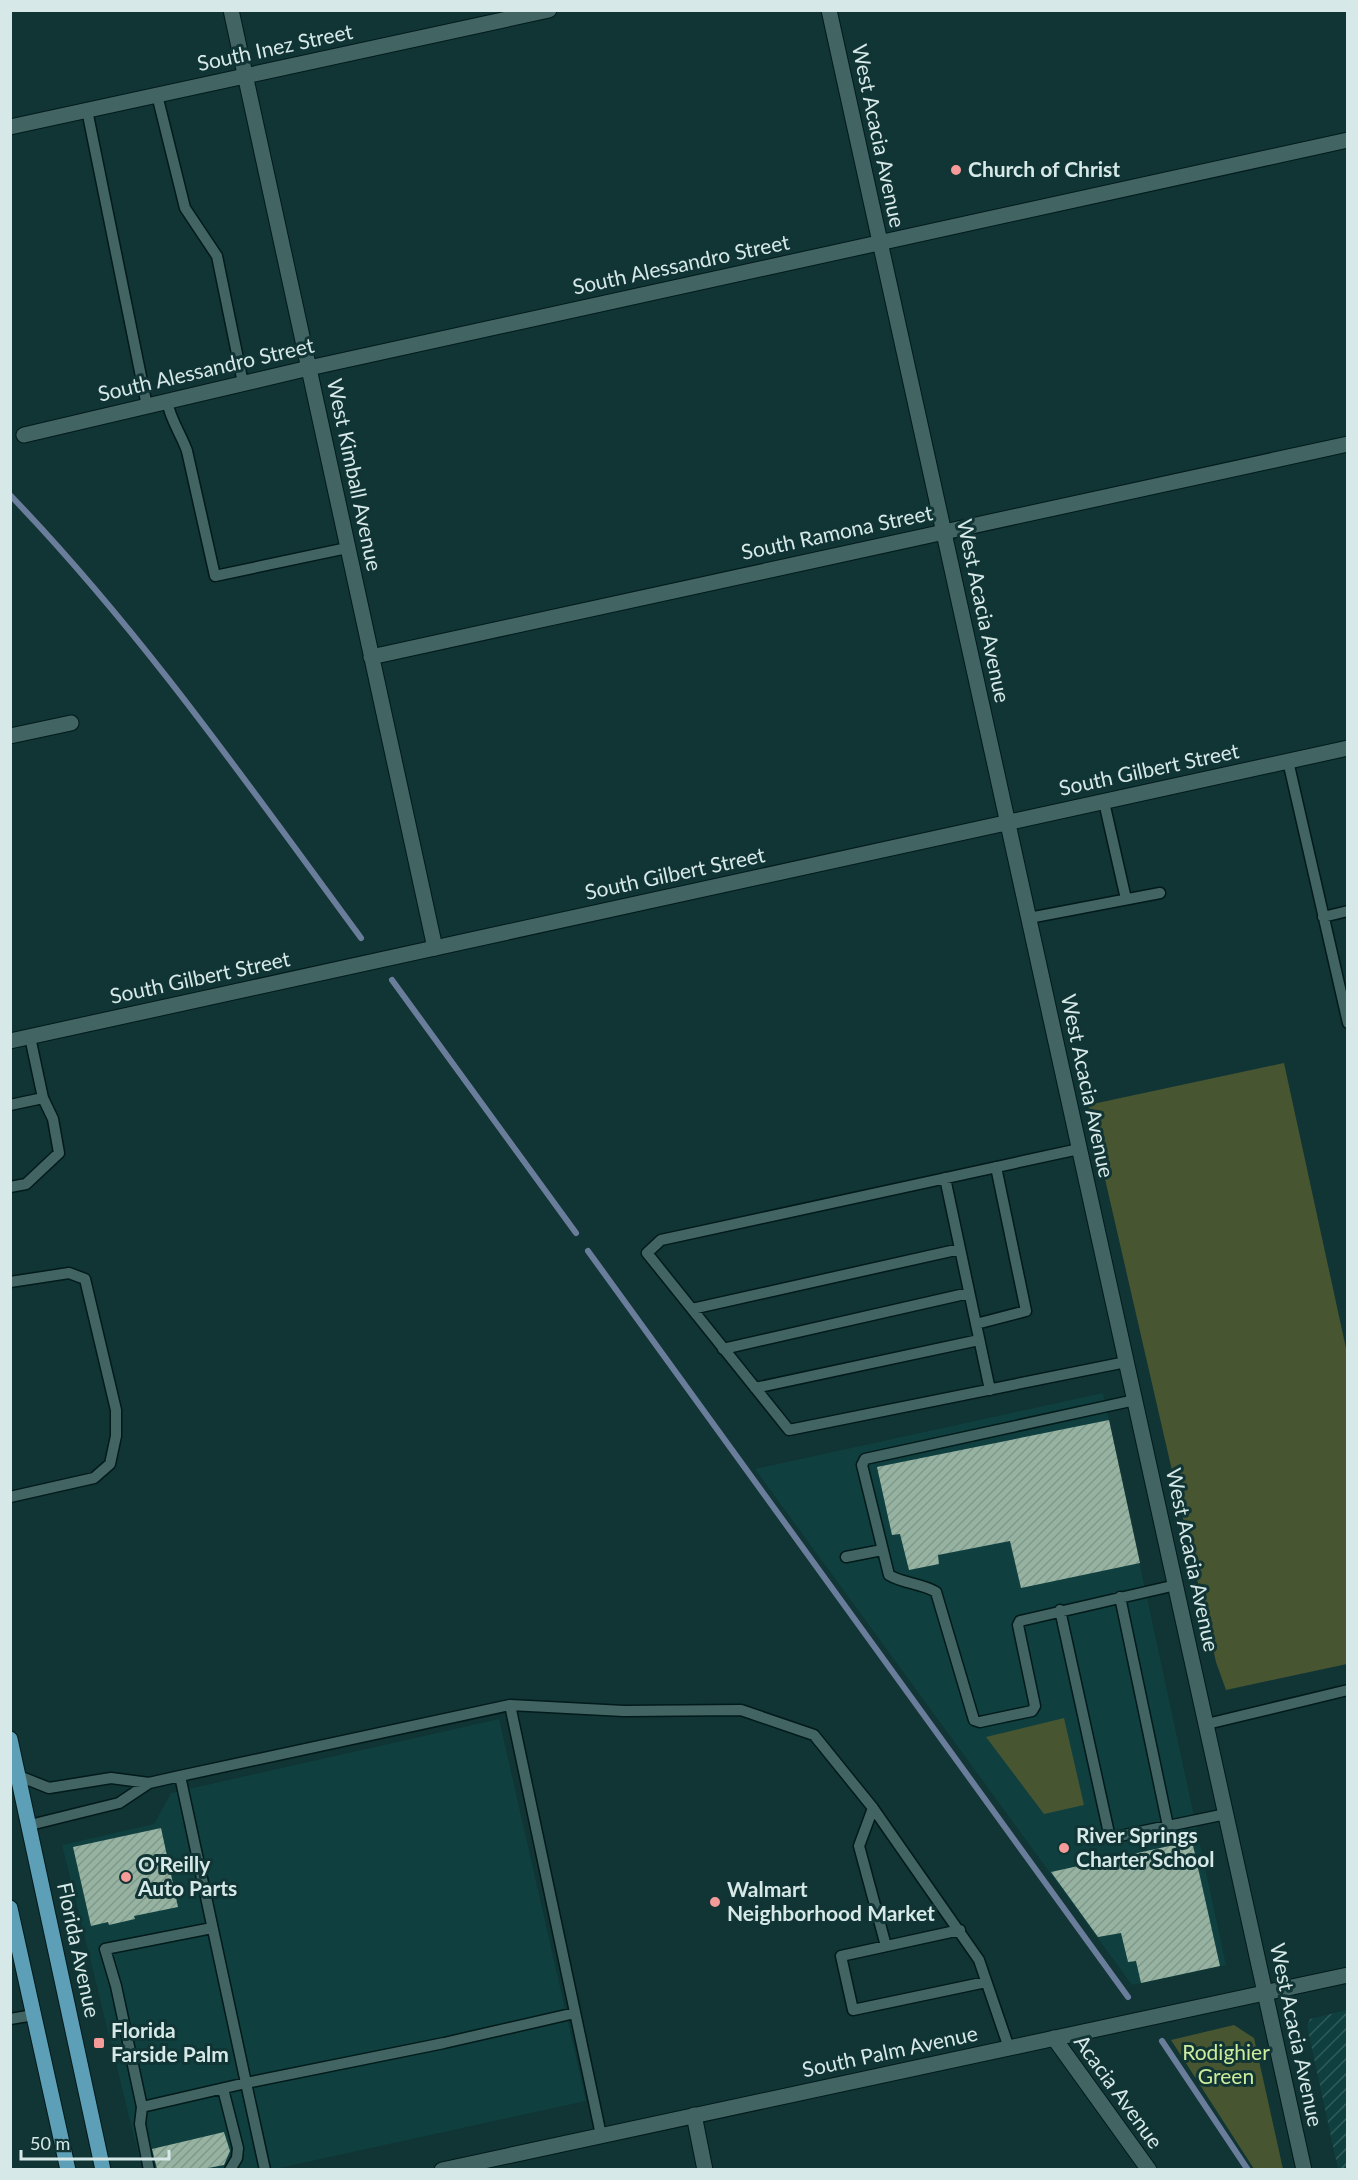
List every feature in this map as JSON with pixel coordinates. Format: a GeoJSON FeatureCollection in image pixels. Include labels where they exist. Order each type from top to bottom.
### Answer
{"type":"FeatureCollection","features":[{"type":"Feature","properties":{"kind":"main road","name":"Florida Avenue"},"geometry":{"type":"LineString","coordinates":[[10,1739],[104,2169]]}},
{"type":"Feature","properties":{"kind":"main road"},"geometry":{"type":"LineString","coordinates":[[10,1908],[68,2169]]}},
{"type":"Feature","properties":{"kind":"street","name":"West Kimball Avenue"},"geometry":{"type":"LineString","coordinates":[[231,10],[435,948]]}},
{"type":"Feature","properties":{"kind":"street","name":"South Inez Street"},"geometry":{"type":"LineString","coordinates":[[10,127],[549,10]]}},
{"type":"Feature","properties":{"kind":"street","name":"West Acacia Avenue"},"geometry":{"type":"LineString","coordinates":[[829,10],[1304,2169]]}},
{"type":"Feature","properties":{"kind":"street","name":"South Alessandro Street"},"geometry":{"type":"LineString","coordinates":[[24,435],[309,368],[1347,140]]}},
{"type":"Feature","properties":{"kind":"street","name":"South Ramona Street"},"geometry":{"type":"LineString","coordinates":[[371,657],[1347,444]]}},
{"type":"Feature","properties":{"kind":"street"},"geometry":{"type":"LineString","coordinates":[[10,736],[71,723]]}},
{"type":"Feature","properties":{"kind":"street","name":"South Gilbert Street"},"geometry":{"type":"LineString","coordinates":[[10,1041],[1347,748]]}},
{"type":"Feature","properties":{"kind":"street","name":"South Palm Avenue"},"geometry":{"type":"LineString","coordinates":[[442,2169],[1347,1975]]}},
{"type":"Feature","properties":{"kind":"street","name":"Acacia Avenue"},"geometry":{"type":"LineString","coordinates":[[1054,2038],[1149,2169]]}},
{"type":"Feature","properties":{"kind":"street"},"geometry":{"type":"LineString","coordinates":[[694,2115],[705,2169]]}},
{"type":"Feature","properties":{"kind":"lane"},"geometry":{"type":"LineString","coordinates":[[157,95],[185,208],[217,256],[243,383]]}},
{"type":"Feature","properties":{"kind":"lane"},"geometry":{"type":"LineString","coordinates":[[87,110],[147,406]]}},
{"type":"Feature","properties":{"kind":"lane"},"geometry":{"type":"LineString","coordinates":[[167,401],[169,413],[182,434],[187,451],[215,576],[347,548]]}},
{"type":"Feature","properties":{"kind":"lane"},"geometry":{"type":"LineString","coordinates":[[1288,761],[1347,1023]]}},
{"type":"Feature","properties":{"kind":"lane"},"geometry":{"type":"LineString","coordinates":[[1104,802],[1126,899]]}},
{"type":"Feature","properties":{"kind":"lane"},"geometry":{"type":"LineString","coordinates":[[1029,918],[1160,893]]}},
{"type":"Feature","properties":{"kind":"lane"},"geometry":{"type":"LineString","coordinates":[[1323,917],[1347,911]]}},
{"type":"Feature","properties":{"kind":"lane"},"geometry":{"type":"LineString","coordinates":[[10,1187],[27,1184],[59,1153],[53,1119],[44,1098],[30,1037]]}},
{"type":"Feature","properties":{"kind":"lane"},"geometry":{"type":"LineString","coordinates":[[10,1105],[44,1098]]}},
{"type":"Feature","properties":{"kind":"lane"},"geometry":{"type":"LineString","coordinates":[[1079,1149],[662,1240],[647,1254],[789,1430],[1126,1362]]}},
{"type":"Feature","properties":{"kind":"lane"},"geometry":{"type":"LineString","coordinates":[[976,1324],[1026,1311],[996,1167]]}},
{"type":"Feature","properties":{"kind":"lane"},"geometry":{"type":"LineString","coordinates":[[945,1178],[990,1389]]}},
{"type":"Feature","properties":{"kind":"lane"},"geometry":{"type":"LineString","coordinates":[[692,1309],[960,1249]]}},
{"type":"Feature","properties":{"kind":"lane"},"geometry":{"type":"LineString","coordinates":[[10,1282],[69,1273],[85,1279],[116,1410],[116,1436],[110,1464],[94,1478],[10,1497]]}},
{"type":"Feature","properties":{"kind":"lane"},"geometry":{"type":"LineString","coordinates":[[723,1349],[969,1293]]}},
{"type":"Feature","properties":{"kind":"lane"},"geometry":{"type":"LineString","coordinates":[[755,1388],[979,1340]]}},
{"type":"Feature","properties":{"kind":"lane"},"geometry":{"type":"LineString","coordinates":[[1135,1400],[865,1459],[862,1465],[889,1575],[898,1581],[926,1586],[936,1592],[974,1720],[980,1722],[1032,1711],[1035,1706],[1018,1624],[1020,1621],[1176,1585]]}},
{"type":"Feature","properties":{"kind":"lane"},"geometry":{"type":"LineString","coordinates":[[846,1557],[882,1550]]}},
{"type":"Feature","properties":{"kind":"lane"},"geometry":{"type":"LineString","coordinates":[[1120,1597],[1168,1826]]}},
{"type":"Feature","properties":{"kind":"lane"},"geometry":{"type":"LineString","coordinates":[[1060,1610],[1110,1838],[1226,1814]]}},
{"type":"Feature","properties":{"kind":"lane"},"geometry":{"type":"LineString","coordinates":[[1206,1724],[1347,1690]]}},
{"type":"Feature","properties":{"kind":"lane"},"geometry":{"type":"LineString","coordinates":[[510,1705],[601,2135]]}},
{"type":"Feature","properties":{"kind":"lane"},"geometry":{"type":"LineString","coordinates":[[19,1776],[49,1788],[111,1778],[149,1783],[510,1705],[624,1711],[741,1710],[814,1735],[873,1808],[979,1960],[1009,2048]]}},
{"type":"Feature","properties":{"kind":"lane"},"geometry":{"type":"LineString","coordinates":[[180,1776],[265,2169]]}},
{"type":"Feature","properties":{"kind":"lane"},"geometry":{"type":"LineString","coordinates":[[30,1825],[119,1803],[149,1783]]}},
{"type":"Feature","properties":{"kind":"lane"},"geometry":{"type":"LineString","coordinates":[[873,1808],[859,1846],[886,1946]]}},
{"type":"Feature","properties":{"kind":"lane"},"geometry":{"type":"LineString","coordinates":[[149,2169],[140,2124],[142,2107],[116,1986],[105,1949],[212,1928]]}},
{"type":"Feature","properties":{"kind":"lane"},"geometry":{"type":"LineString","coordinates":[[960,1930],[842,1956],[853,2010],[986,1982]]}},
{"type":"Feature","properties":{"kind":"lane"},"geometry":{"type":"LineString","coordinates":[[142,2107],[575,2013]]}},
{"type":"Feature","properties":{"kind":"lane"},"geometry":{"type":"LineString","coordinates":[[10,2019],[34,2014]]}},
{"type":"Feature","properties":{"kind":"lane"},"geometry":{"type":"LineString","coordinates":[[223,2089],[238,2148],[237,2158],[230,2169]]}},
{"type":"Feature","properties":{"kind":"shaded area"},"geometry":{"type":"Polygon","coordinates":[[[1103,1393],[1226,1965],[1132,1985],[755,1469],[1103,1393]]]}},
{"type":"Feature","properties":{"kind":"shaded area"},"geometry":{"type":"Polygon","coordinates":[[[499,1719],[586,2101],[275,2169],[142,2169],[62,1845],[154,1824],[171,1793],[499,1719]]]}},
{"type":"Feature","properties":{"kind":"shaded area"},"geometry":{"type":"Polygon","coordinates":[[[1347,2010],[1347,2169],[1338,2169],[1307,2026],[1310,2019],[1347,2010]]]}},
{"type":"Feature","properties":{"kind":"green space"},"geometry":{"type":"Polygon","coordinates":[[[1284,1063],[1347,1353],[1347,1664],[1226,1690],[1216,1662],[1088,1105],[1284,1063]]]}},
{"type":"Feature","properties":{"kind":"green space"},"geometry":{"type":"Polygon","coordinates":[[[1064,1718],[1084,1805],[1044,1814],[986,1737],[1064,1718]]]}},
{"type":"Feature","properties":{"kind":"green space","name":"Rodighier Green"},"geometry":{"type":"Polygon","coordinates":[[[1234,2025],[1254,2038],[1283,2169],[1254,2169],[1171,2040],[1234,2025]]]}},
{"type":"Feature","properties":{"kind":"building"},"geometry":{"type":"Polygon","coordinates":[[[1109,1420],[1140,1563],[1021,1588],[1010,1541],[938,1555],[939,1564],[909,1570],[900,1534],[892,1535],[877,1467],[1109,1420]]]}},
{"type":"Feature","properties":{"kind":"building","name":"O'Reilly Auto Parts"},"geometry":{"type":"Polygon","coordinates":[[[161,1828],[178,1907],[134,1916],[135,1919],[109,1925],[108,1922],[91,1926],[73,1847],[161,1828]]]}},
{"type":"Feature","properties":{"kind":"building"},"geometry":{"type":"Polygon","coordinates":[[[1192,1841],[1220,1966],[1141,1983],[1136,1961],[1128,1962],[1121,1933],[1098,1937],[1051,1872],[1192,1841]]]}},
{"type":"Feature","properties":{"kind":"building"},"geometry":{"type":"Polygon","coordinates":[[[224,2132],[230,2151],[224,2165],[203,2169],[157,2169],[152,2149],[224,2132]]]}},
{"type":"Feature","properties":{"kind":"waterway"},"geometry":{"type":"LineString","coordinates":[[10,495],[104,600],[193,710],[361,938]]}},
{"type":"Feature","properties":{"kind":"waterway"},"geometry":{"type":"LineString","coordinates":[[392,980],[576,1233]]}},
{"type":"Feature","properties":{"kind":"waterway"},"geometry":{"type":"LineString","coordinates":[[588,1251],[1128,1997]]}},
{"type":"Feature","properties":{"kind":"waterway"},"geometry":{"type":"LineString","coordinates":[[1162,2041],[1248,2170]]}},
{"type":"Feature","properties":{"kind":"place","name":"Church of Christ"},"geometry":{"type":"Point","coordinates":[956,170]}},
{"type":"Feature","properties":{"kind":"place","name":"River Springs Charter School"},"geometry":{"type":"Point","coordinates":[1064,1848]}},
{"type":"Feature","properties":{"kind":"place","name":"O'Reilly Auto Parts"},"geometry":{"type":"Point","coordinates":[126,1877]}},
{"type":"Feature","properties":{"kind":"place","name":"Walmart Neighborhood Market"},"geometry":{"type":"Point","coordinates":[715,1902]}},
{"type":"Feature","properties":{"kind":"place","name":"Florida Farside Palm"},"geometry":{"type":"Point","coordinates":[99,2043]}}]}
